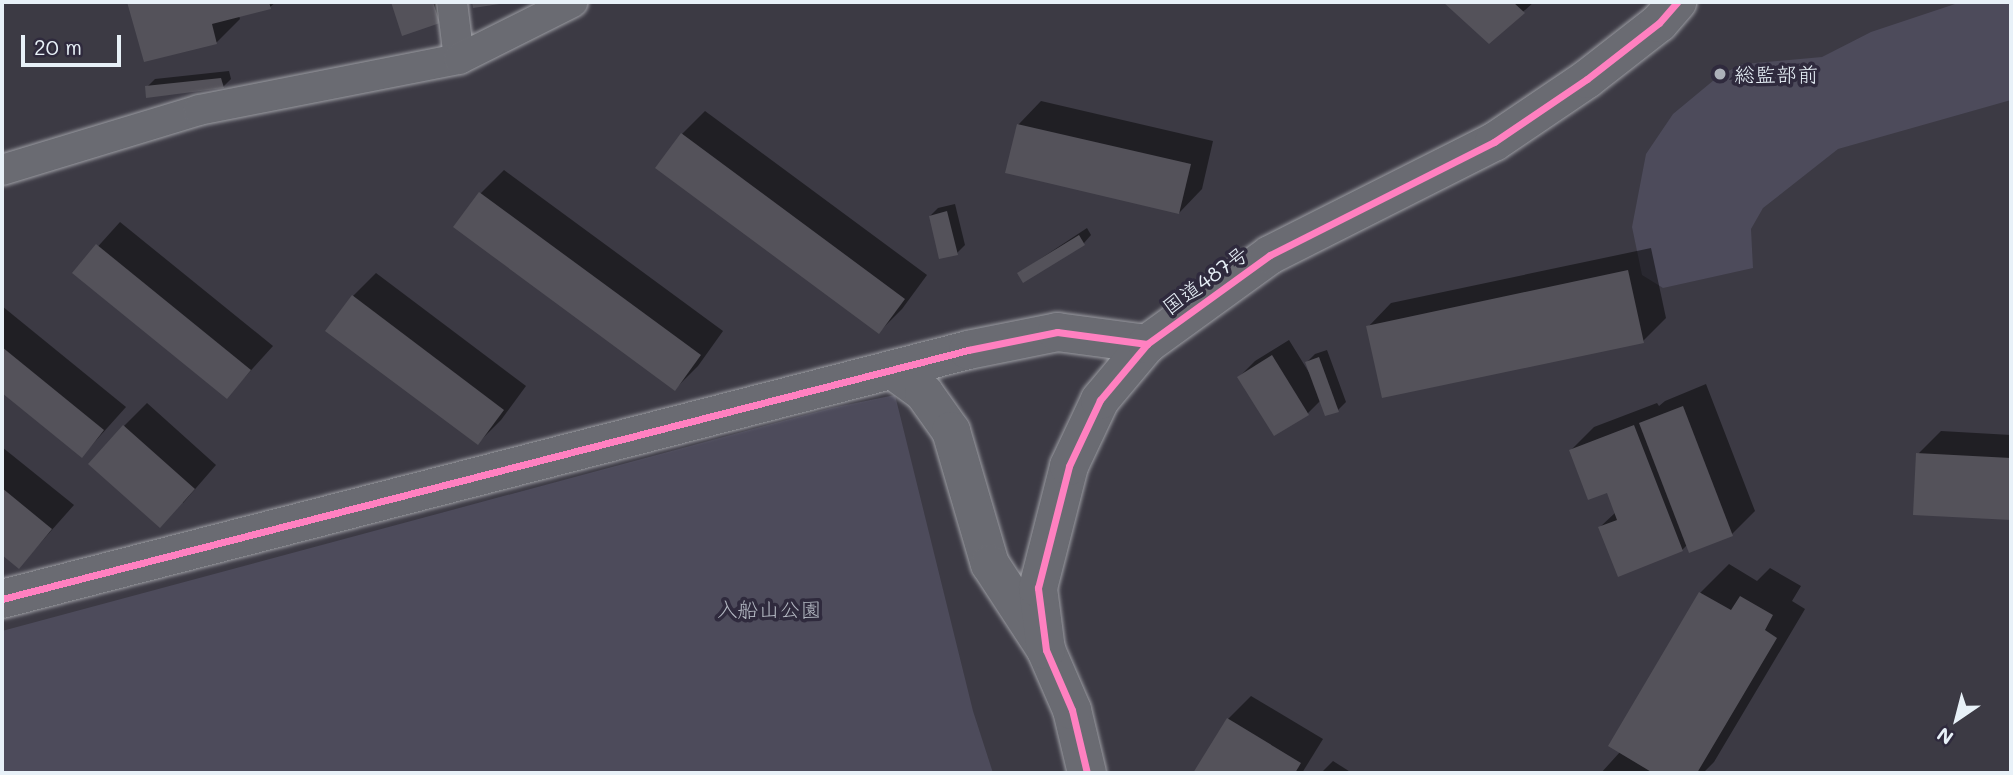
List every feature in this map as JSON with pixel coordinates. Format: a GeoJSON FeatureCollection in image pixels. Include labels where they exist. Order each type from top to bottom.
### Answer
{"type":"FeatureCollection","features":[{"type":"Feature","properties":{"kind":"main road","name":"国道487号"},"geometry":{"type":"LineString","coordinates":[[1087,773],[1072,710],[1046,650],[1038,588],[1069,466],[1100,400],[1147,344],[1270,255],[1494,142],[1587,79],[1659,23],[1677,2]]}},
{"type":"Feature","properties":{"kind":"main road"},"geometry":{"type":"LineString","coordinates":[[2,599],[968,350],[1057,332],[1147,344]]}},
{"type":"Feature","properties":{"kind":"main road"},"geometry":{"type":"LineString","coordinates":[[894,371],[924,393],[951,431],[990,564],[1046,650]]}},
{"type":"Feature","properties":{"kind":"street"},"geometry":{"type":"LineString","coordinates":[[452,2],[459,59]]}},
{"type":"Feature","properties":{"kind":"street"},"geometry":{"type":"LineString","coordinates":[[2,170],[199,110],[459,59],[561,5]]}},
{"type":"Feature","properties":{"kind":"green space"},"geometry":{"type":"Polygon","coordinates":[[[1961,2],[2011,2],[2011,100],[1838,149],[1763,208],[1751,229],[1753,268],[1663,288],[1642,275],[1632,227],[1646,154],[1673,114],[1720,75],[1743,64],[1822,57],[1871,32],[1961,2]]]}},
{"type":"Feature","properties":{"kind":"green space","name":"入船山公園"},"geometry":{"type":"Polygon","coordinates":[[[895,395],[973,711],[993,773],[2,773],[2,631],[831,408],[895,395]]]}},
{"type":"Feature","properties":{"kind":"building"},"geometry":{"type":"Polygon","coordinates":[[[127,2],[269,2],[271,9],[212,24],[217,44],[144,62],[127,2]]]}},
{"type":"Feature","properties":{"kind":"building"},"geometry":{"type":"Polygon","coordinates":[[[391,2],[433,2],[440,23],[402,36],[391,2]]]}},
{"type":"Feature","properties":{"kind":"building"},"geometry":{"type":"Polygon","coordinates":[[[472,2],[506,2],[506,3],[473,8],[472,2]]]}},
{"type":"Feature","properties":{"kind":"building"},"geometry":{"type":"Polygon","coordinates":[[[1443,2],[1513,2],[1525,13],[1489,44],[1443,2]]]}},
{"type":"Feature","properties":{"kind":"building"},"geometry":{"type":"Polygon","coordinates":[[[221,78],[224,88],[146,98],[145,86],[221,78]]]}},
{"type":"Feature","properties":{"kind":"building"},"geometry":{"type":"Polygon","coordinates":[[[1017,124],[1191,164],[1179,214],[1005,173],[1017,124]]]}},
{"type":"Feature","properties":{"kind":"building"},"geometry":{"type":"Polygon","coordinates":[[[681,133],[905,299],[879,334],[655,168],[681,133]]]}},
{"type":"Feature","properties":{"kind":"building"},"geometry":{"type":"Polygon","coordinates":[[[479,192],[701,355],[675,391],[453,227],[479,192]]]}},
{"type":"Feature","properties":{"kind":"building"},"geometry":{"type":"Polygon","coordinates":[[[947,211],[958,255],[939,259],[929,216],[947,211]]]}},
{"type":"Feature","properties":{"kind":"building"},"geometry":{"type":"Polygon","coordinates":[[[1079,235],[1085,245],[1023,283],[1017,273],[1079,235]]]}},
{"type":"Feature","properties":{"kind":"building"},"geometry":{"type":"Polygon","coordinates":[[[96,244],[251,370],[227,399],[72,273],[96,244]]]}},
{"type":"Feature","properties":{"kind":"building"},"geometry":{"type":"Polygon","coordinates":[[[1628,270],[1644,343],[1382,398],[1366,326],[1628,270]]]}},
{"type":"Feature","properties":{"kind":"building"},"geometry":{"type":"Polygon","coordinates":[[[352,295],[504,410],[478,445],[325,331],[352,295]]]}},
{"type":"Feature","properties":{"kind":"building"},"geometry":{"type":"Polygon","coordinates":[[[2,347],[104,430],[82,458],[2,393],[2,347]]]}},
{"type":"Feature","properties":{"kind":"building"},"geometry":{"type":"Polygon","coordinates":[[[1272,355],[1309,415],[1274,436],[1237,377],[1272,355]]]}},
{"type":"Feature","properties":{"kind":"building"},"geometry":{"type":"Polygon","coordinates":[[[1319,357],[1339,412],[1325,416],[1305,362],[1319,357]]]}},
{"type":"Feature","properties":{"kind":"building"},"geometry":{"type":"Polygon","coordinates":[[[1683,406],[1733,536],[1689,553],[1639,423],[1683,406]]]}},
{"type":"Feature","properties":{"kind":"building"},"geometry":{"type":"Polygon","coordinates":[[[123,425],[195,489],[160,528],[88,464],[123,425]]]}},
{"type":"Feature","properties":{"kind":"building"},"geometry":{"type":"Polygon","coordinates":[[[1634,425],[1683,551],[1618,577],[1598,527],[1617,520],[1607,493],[1588,500],[1569,450],[1634,425]]]}},
{"type":"Feature","properties":{"kind":"building"},"geometry":{"type":"Polygon","coordinates":[[[1916,453],[2011,458],[2011,520],[1913,515],[1916,453]]]}},
{"type":"Feature","properties":{"kind":"building"},"geometry":{"type":"Polygon","coordinates":[[[2,488],[52,529],[19,569],[2,555],[2,488]]]}},
{"type":"Feature","properties":{"kind":"building"},"geometry":{"type":"Polygon","coordinates":[[[1699,592],[1731,610],[1740,596],[1773,615],[1765,630],[1777,638],[1697,773],[1653,773],[1608,746],[1699,592]]]}},
{"type":"Feature","properties":{"kind":"building"},"geometry":{"type":"Polygon","coordinates":[[[1227,718],[1301,763],[1295,773],[1193,773],[1227,718]]]}},
{"type":"Feature","properties":{"kind":"cycle path"},"geometry":{"type":"LineString","coordinates":[[1087,773],[1072,710],[1046,650],[1038,588],[1069,466],[1100,400],[1147,344],[1270,255],[1494,142],[1587,79],[1659,23],[1677,2]]}},
{"type":"Feature","properties":{"kind":"cycle path"},"geometry":{"type":"LineString","coordinates":[[2,599],[968,350],[1057,332],[1147,344]]}},
{"type":"Feature","properties":{"kind":"place","name":"総監部前"},"geometry":{"type":"Point","coordinates":[1720,74]}}]}
